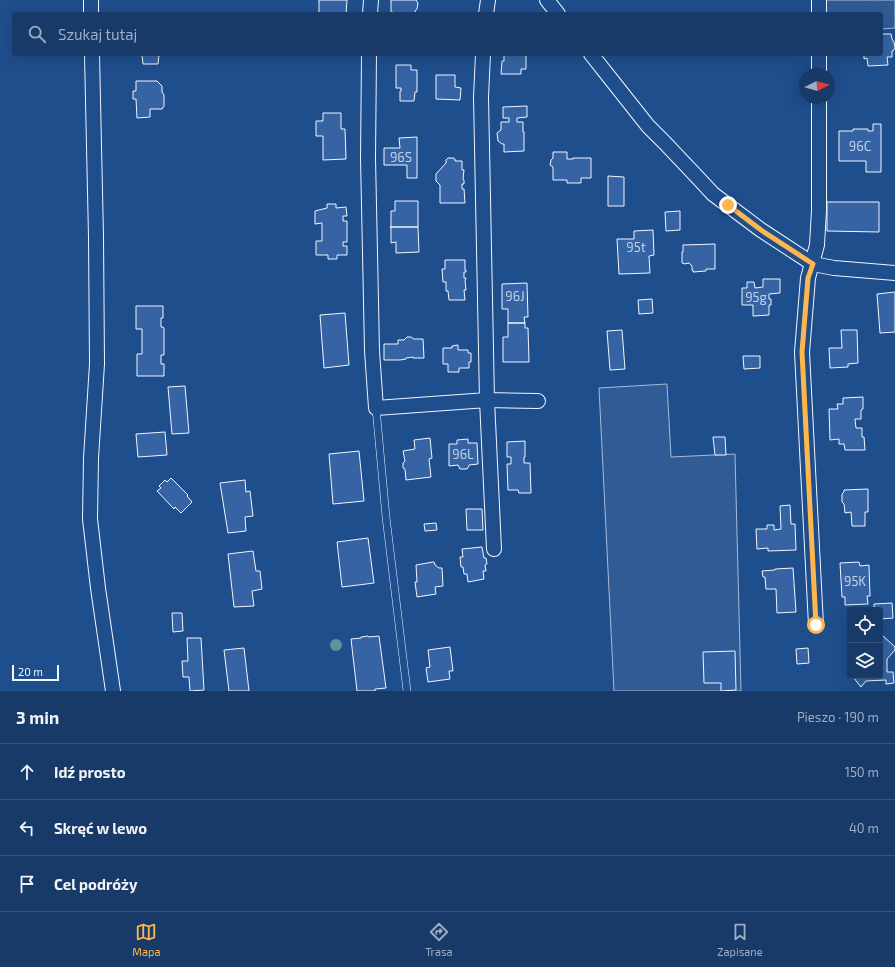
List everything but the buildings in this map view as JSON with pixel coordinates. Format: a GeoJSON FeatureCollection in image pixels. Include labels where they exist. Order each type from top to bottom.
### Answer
{"type":"FeatureCollection","features":[{"type":"Feature","properties":{"kind":"street"},"geometry":{"type":"LineString","coordinates":[[91,0],[91,12]]}},
{"type":"Feature","properties":{"kind":"street"},"geometry":{"type":"LineString","coordinates":[[370,12],[371,0]]}},
{"type":"Feature","properties":{"kind":"street"},"geometry":{"type":"LineString","coordinates":[[486,12],[488,0]]}},
{"type":"Feature","properties":{"kind":"street"},"geometry":{"type":"LineString","coordinates":[[547,0],[556,12]]}},
{"type":"Feature","properties":{"kind":"street"},"geometry":{"type":"LineString","coordinates":[[819,0],[819,12]]}},
{"type":"Feature","properties":{"kind":"street"},"geometry":{"type":"LineString","coordinates":[[92,56],[97,364],[91,458],[90,519],[98,588],[113,691]]}},
{"type":"Feature","properties":{"kind":"street"},"geometry":{"type":"LineString","coordinates":[[369,56],[368,158],[372,351],[376,408],[487,400],[538,401]]}},
{"type":"Feature","properties":{"kind":"street"},"geometry":{"type":"LineString","coordinates":[[483,56],[481,96],[487,400],[494,549]]}},
{"type":"Feature","properties":{"kind":"street"},"geometry":{"type":"LineString","coordinates":[[594,56],[648,126],[713,194],[761,230],[813,264],[834,268],[895,273]]}},
{"type":"Feature","properties":{"kind":"street"},"geometry":{"type":"LineString","coordinates":[[819,56],[819,68]]}},
{"type":"Feature","properties":{"kind":"street"},"geometry":{"type":"LineString","coordinates":[[816,625],[802,352],[808,278],[813,264],[818,233],[819,104]]}},
{"type":"Feature","properties":{"kind":"lane"},"geometry":{"type":"LineString","coordinates":[[376,408],[386,517],[407,691]]}},
{"type":"Feature","properties":{"kind":"shaded area"},"geometry":{"type":"Polygon","coordinates":[[[826,0],[895,0],[895,28],[883,29],[883,12],[826,12],[826,0]]]}},
{"type":"Feature","properties":{"kind":"shaded area"},"geometry":{"type":"Polygon","coordinates":[[[667,384],[671,457],[735,454],[741,691],[614,691],[599,388],[667,384]]]}},
{"type":"Feature","properties":{"kind":"route"},"geometry":{"type":"LineString","coordinates":[[728,205],[761,230],[813,264],[808,278],[802,352],[816,625]]}}]}
